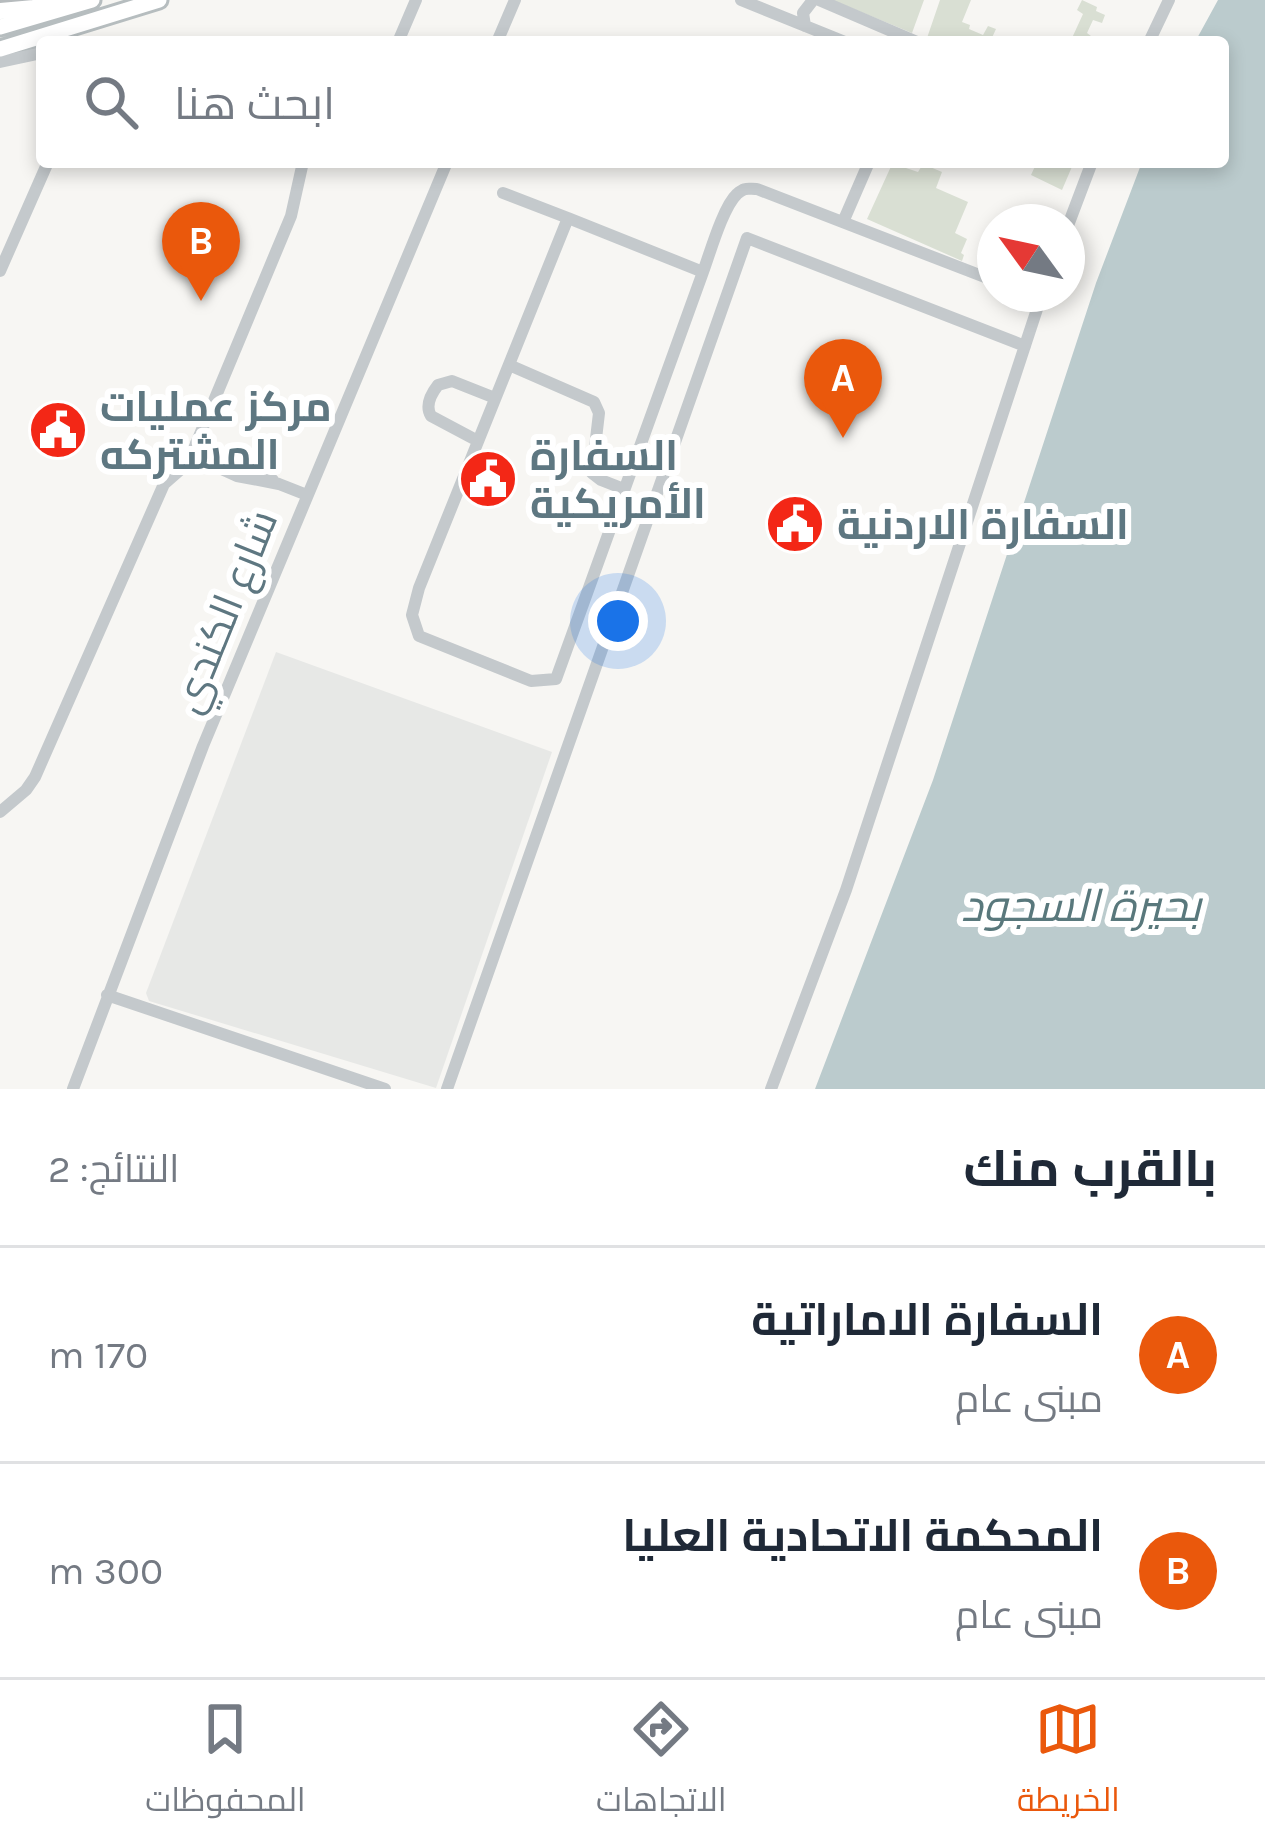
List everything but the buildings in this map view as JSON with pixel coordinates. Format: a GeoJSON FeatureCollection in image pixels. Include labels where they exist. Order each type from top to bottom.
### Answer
{"type":"FeatureCollection","features":[{"type":"Feature","properties":{"kind":"highway"},"geometry":{"type":"LineString","coordinates":[[0,11],[62,0]]}},
{"type":"Feature","properties":{"kind":"main road"},"geometry":{"type":"LineString","coordinates":[[0,28],[92,0]]}},
{"type":"Feature","properties":{"kind":"main road"},"geometry":{"type":"LineString","coordinates":[[41,36],[150,2]]}},
{"type":"Feature","properties":{"kind":"main road"},"geometry":{"type":"LineString","coordinates":[[0,49],[36,38]]}},
{"type":"Feature","properties":{"kind":"street"},"geometry":{"type":"LineString","coordinates":[[401,36],[416,0]]}},
{"type":"Feature","properties":{"kind":"street"},"geometry":{"type":"LineString","coordinates":[[500,36],[515,0]]}},
{"type":"Feature","properties":{"kind":"street"},"geometry":{"type":"LineString","coordinates":[[741,0],[830,36]]}},
{"type":"Feature","properties":{"kind":"street"},"geometry":{"type":"LineString","coordinates":[[808,27],[825,18],[818,0]]}},
{"type":"Feature","properties":{"kind":"street"},"geometry":{"type":"LineString","coordinates":[[808,27],[803,13],[818,0]]}},
{"type":"Feature","properties":{"kind":"street"},"geometry":{"type":"LineString","coordinates":[[818,0],[902,36]]}},
{"type":"Feature","properties":{"kind":"street"},"geometry":{"type":"LineString","coordinates":[[1152,36],[1169,0]]}},
{"type":"Feature","properties":{"kind":"street"},"geometry":{"type":"LineString","coordinates":[[0,62],[36,54]]}},
{"type":"Feature","properties":{"kind":"street"},"geometry":{"type":"LineString","coordinates":[[0,271],[45,168]]}},
{"type":"Feature","properties":{"kind":"street"},"geometry":{"type":"LineString","coordinates":[[0,812],[35,777],[164,484],[188,463],[291,216],[302,168]]}},
{"type":"Feature","properties":{"kind":"street","name":"شارع الكندي"},"geometry":{"type":"LineString","coordinates":[[73,1089],[203,746],[444,168]]}},
{"type":"Feature","properties":{"kind":"street"},"geometry":{"type":"LineString","coordinates":[[843,222],[866,168]]}},
{"type":"Feature","properties":{"kind":"street"},"geometry":{"type":"LineString","coordinates":[[1076,204],[1090,168]]}},
{"type":"Feature","properties":{"kind":"street"},"geometry":{"type":"LineString","coordinates":[[568,218],[412,615],[419,636],[531,682],[556,679],[703,272],[736,194],[757,189],[977,274]]}},
{"type":"Feature","properties":{"kind":"street"},"geometry":{"type":"LineString","coordinates":[[502,193],[703,272]]}},
{"type":"Feature","properties":{"kind":"street"},"geometry":{"type":"LineString","coordinates":[[447,1089],[747,238],[1025,346]]}},
{"type":"Feature","properties":{"kind":"street"},"geometry":{"type":"LineString","coordinates":[[771,1089],[853,868],[1032,312]]}},
{"type":"Feature","properties":{"kind":"street"},"geometry":{"type":"LineString","coordinates":[[508,365],[594,402],[599,413],[592,473],[624,489]]}},
{"type":"Feature","properties":{"kind":"street"},"geometry":{"type":"LineString","coordinates":[[478,441],[431,416],[432,395],[437,385],[452,381],[496,398]]}},
{"type":"Feature","properties":{"kind":"street"},"geometry":{"type":"LineString","coordinates":[[193,449],[244,461],[279,484],[307,495]]}},
{"type":"Feature","properties":{"kind":"street"},"geometry":{"type":"LineString","coordinates":[[107,995],[385,1089]]}},
{"type":"Feature","properties":{"kind":"shaded area"},"geometry":{"type":"Polygon","coordinates":[[[832,0],[924,0],[912,33],[832,0]]]}},
{"type":"Feature","properties":{"kind":"shaded area"},"geometry":{"type":"Polygon","coordinates":[[[940,0],[971,0],[962,22],[983,35],[988,26],[996,29],[993,36],[928,36],[940,0]]]}},
{"type":"Feature","properties":{"kind":"shaded area"},"geometry":{"type":"Polygon","coordinates":[[[1082,0],[1105,15],[1102,23],[1093,20],[1087,33],[1091,36],[1073,36],[1083,14],[1077,10],[1082,0]]]}},
{"type":"Feature","properties":{"kind":"shaded area"},"geometry":{"type":"Polygon","coordinates":[[[890,168],[942,172],[936,188],[968,202],[955,233],[967,239],[962,261],[867,219],[890,168]]]}},
{"type":"Feature","properties":{"kind":"shaded area"},"geometry":{"type":"Polygon","coordinates":[[[1034,168],[1071,168],[1062,190],[1031,175],[1034,168]]]}},
{"type":"Feature","properties":{"kind":"shaded area"},"geometry":{"type":"Polygon","coordinates":[[[276,652],[552,752],[436,1088],[149,1001],[146,993],[276,652]]]}},
{"type":"Feature","properties":{"kind":"water","name":"بحيرة السجود"},"geometry":{"type":"Polygon","coordinates":[[[1218,0],[1265,0],[1265,1089],[815,1089],[933,780],[1096,283],[1140,168],[1229,168],[1229,36],[1198,36],[1218,0]]]}},
{"type":"Feature","properties":{"kind":"place","name":"المحكمة الاتحادية العليا"},"geometry":{"type":"Point","coordinates":[201,301]}},
{"type":"Feature","properties":{"kind":"place","name":"مركز عمليات المشتركه"},"geometry":{"type":"Point","coordinates":[58,430]}},
{"type":"Feature","properties":{"kind":"place","name":"السفارة الاماراتية"},"geometry":{"type":"Point","coordinates":[843,438]}},
{"type":"Feature","properties":{"kind":"place","name":"السفارة الأمريكية"},"geometry":{"type":"Point","coordinates":[488,479]}},
{"type":"Feature","properties":{"kind":"place","name":"السفارة الاردنية"},"geometry":{"type":"Point","coordinates":[795,524]}}]}
